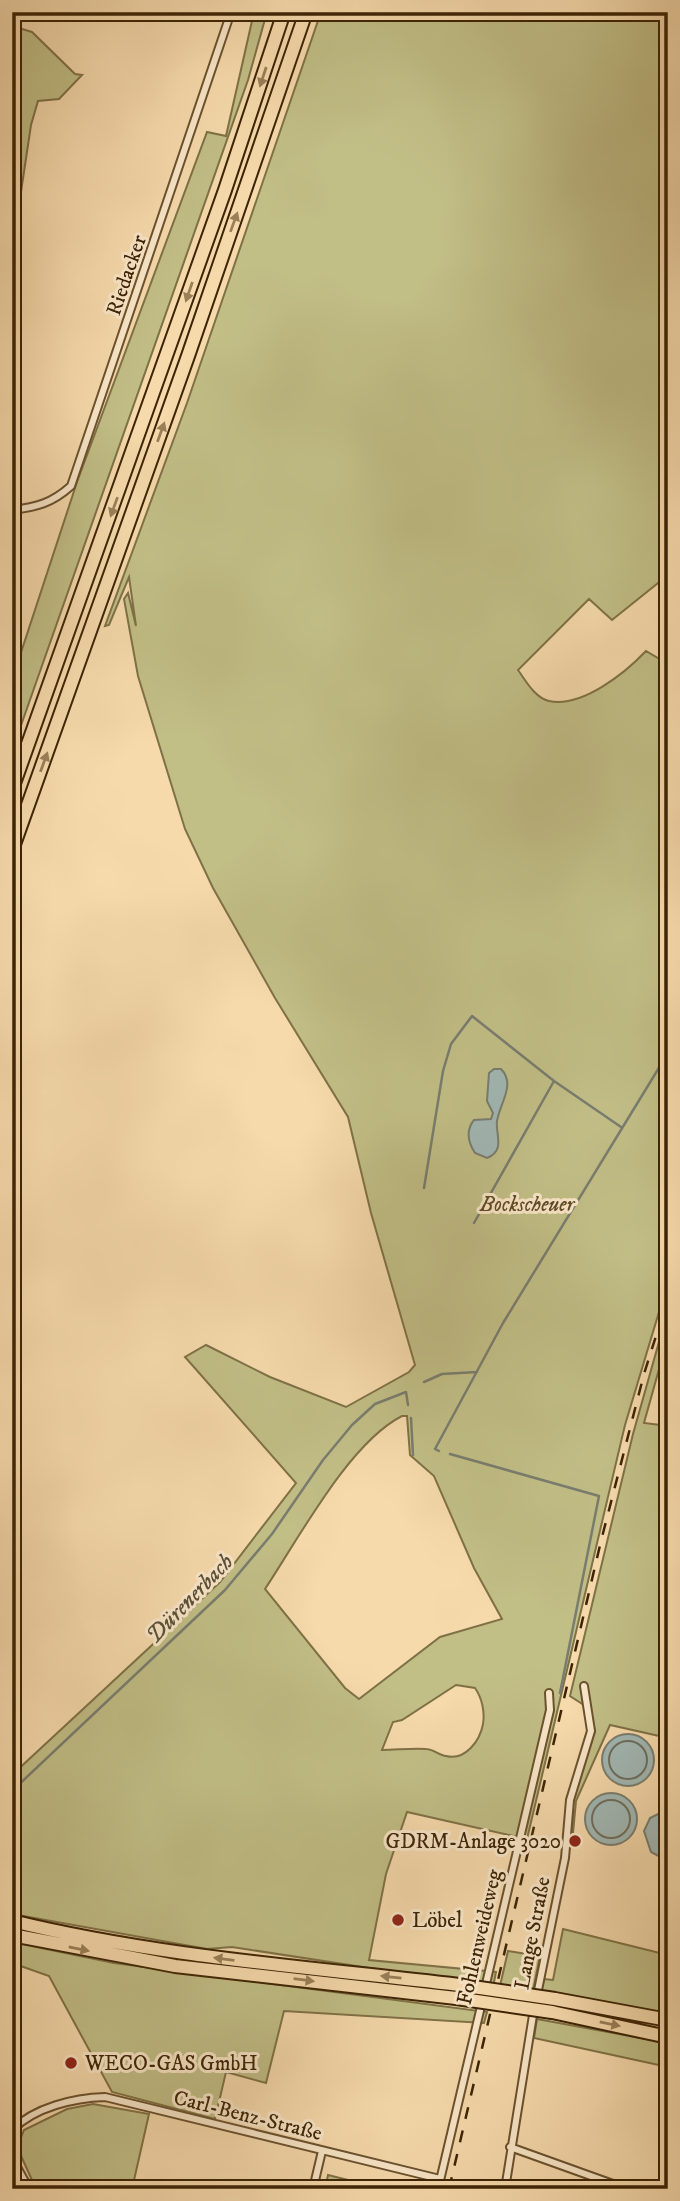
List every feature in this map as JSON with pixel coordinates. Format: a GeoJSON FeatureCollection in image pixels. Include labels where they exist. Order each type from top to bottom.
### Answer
{"type":"FeatureCollection","features":[{"type":"Feature","properties":{"kind":"highway"},"geometry":{"type":"LineString","coordinates":[[12,789],[225,190],[284,12]]}},
{"type":"Feature","properties":{"kind":"highway"},"geometry":{"type":"LineString","coordinates":[[12,849],[188,356],[306,12]]}},
{"type":"Feature","properties":{"kind":"highway"},"geometry":{"type":"LineString","coordinates":[[12,1921],[79,1937],[175,1953],[665,2021]]}},
{"type":"Feature","properties":{"kind":"highway"},"geometry":{"type":"LineString","coordinates":[[12,1935],[175,1966],[458,1991]]}},
{"type":"Feature","properties":{"kind":"highway"},"geometry":{"type":"LineString","coordinates":[[554,2006],[668,2037]]}},
{"type":"Feature","properties":{"kind":"street","name":"Riedacker"},"geometry":{"type":"LineString","coordinates":[[12,510],[43,505],[55,500],[71,486],[231,12]]}},
{"type":"Feature","properties":{"kind":"street","name":"Lange Straße"},"geometry":{"type":"LineString","coordinates":[[505,2189],[523,2064],[565,1858],[570,1800],[591,1731],[584,1686]]}},
{"type":"Feature","properties":{"kind":"street","name":"Fohlenweideweg"},"geometry":{"type":"LineString","coordinates":[[438,2189],[550,1710],[549,1693]]}},
{"type":"Feature","properties":{"kind":"street","name":"Carl-Benz-Straße"},"geometry":{"type":"LineString","coordinates":[[12,2130],[54,2106],[79,2098],[105,2097],[440,2179]]}},
{"type":"Feature","properties":{"kind":"street"},"geometry":{"type":"LineString","coordinates":[[510,2147],[627,2189]]}},
{"type":"Feature","properties":{"kind":"street"},"geometry":{"type":"LineString","coordinates":[[313,2189],[322,2151]]}},
{"type":"Feature","properties":{"kind":"street"},"geometry":{"type":"LineString","coordinates":[[12,2158],[29,2189]]}},
{"type":"Feature","properties":{"kind":"street"},"geometry":{"type":"LineString","coordinates":[[12,2188],[24,2181]]}},
{"type":"Feature","properties":{"kind":"green space"},"geometry":{"type":"Polygon","coordinates":[[[254,12],[267,12],[248,80],[12,751],[12,680],[77,482],[207,132],[226,136],[254,12]]]}},
{"type":"Feature","properties":{"kind":"green space","name":"Bockscheuer"},"geometry":{"type":"Polygon","coordinates":[[[321,12],[668,12],[668,575],[612,620],[589,599],[518,670],[539,696],[549,701],[562,702],[602,687],[646,651],[668,664],[668,1282],[625,1425],[527,1839],[407,1812],[386,1874],[369,1960],[496,1972],[493,1987],[232,1947],[207,1949],[12,1914],[12,1775],[220,1582],[296,1483],[185,1357],[206,1345],[270,1377],[346,1407],[409,1372],[415,1365],[371,1213],[348,1117],[275,998],[213,888],[185,829],[138,676],[124,599],[128,593],[136,626],[129,577],[109,625],[105,626],[187,403],[321,12]],[[402,1416],[382,1429],[344,1469],[265,1589],[345,1688],[359,1699],[440,1637],[502,1619],[474,1568],[434,1476],[410,1455],[407,1416],[402,1416]],[[456,1685],[402,1720],[393,1722],[382,1750],[426,1749],[453,1757],[465,1753],[475,1743],[484,1719],[475,1688],[456,1685]]]}},
{"type":"Feature","properties":{"kind":"green space"},"geometry":{"type":"Polygon","coordinates":[[[12,26],[32,32],[75,74],[82,75],[59,99],[38,101],[31,125],[12,252],[12,26]]]}},
{"type":"Feature","properties":{"kind":"green space"},"geometry":{"type":"Polygon","coordinates":[[[668,1310],[668,1337],[644,1423],[668,1426],[668,1738],[610,1725],[576,1801],[573,1833],[573,1800],[595,1731],[590,1709],[570,1696],[633,1434],[668,1310]]]}},
{"type":"Feature","properties":{"kind":"green space"},"geometry":{"type":"Polygon","coordinates":[[[563,1929],[668,1955],[668,2017],[541,1992],[544,1979],[553,1980],[563,1929]]]}},
{"type":"Feature","properties":{"kind":"green space"},"geometry":{"type":"Polygon","coordinates":[[[12,1942],[114,1963],[487,2012],[484,2023],[284,2011],[266,2083],[226,2072],[215,2119],[112,2092],[49,1976],[12,1963],[12,1942]]]}},
{"type":"Feature","properties":{"kind":"green space"},"geometry":{"type":"Polygon","coordinates":[[[508,1951],[540,1956],[533,1991],[500,1986],[508,1951]]]}},
{"type":"Feature","properties":{"kind":"green space"},"geometry":{"type":"Polygon","coordinates":[[[537,2019],[668,2043],[668,2067],[534,2038],[537,2019]]]}},
{"type":"Feature","properties":{"kind":"green space"},"geometry":{"type":"Polygon","coordinates":[[[93,2104],[149,2114],[132,2189],[36,2189],[17,2147],[24,2130],[67,2109],[93,2104]]]}},
{"type":"Feature","properties":{"kind":"green space"},"geometry":{"type":"Polygon","coordinates":[[[328,2175],[384,2189],[325,2189],[328,2175]]]}},
{"type":"Feature","properties":{"kind":"water"},"geometry":{"type":"Polygon","coordinates":[[[494,1069],[501,1069],[507,1087],[497,1121],[498,1146],[493,1155],[487,1158],[475,1153],[469,1141],[469,1132],[474,1120],[491,1119],[493,1113],[487,1101],[489,1073],[494,1069]]]}},
{"type":"Feature","properties":{"kind":"water"},"geometry":{"type":"Polygon","coordinates":[[[628,1734],[638,1736],[646,1742],[652,1750],[652,1770],[646,1778],[638,1784],[628,1786],[618,1784],[610,1778],[604,1770],[602,1760],[604,1750],[610,1742],[618,1736],[628,1734]]]}},
{"type":"Feature","properties":{"kind":"water"},"geometry":{"type":"Polygon","coordinates":[[[611,1793],[621,1795],[629,1801],[635,1809],[635,1829],[629,1837],[621,1843],[611,1845],[601,1843],[593,1837],[587,1829],[585,1819],[587,1809],[593,1801],[601,1795],[611,1793]]]}},
{"type":"Feature","properties":{"kind":"water"},"geometry":{"type":"Polygon","coordinates":[[[668,1809],[668,1861],[651,1852],[644,1831],[650,1818],[668,1809]]]}},
{"type":"Feature","properties":{"kind":"waterway"},"geometry":{"type":"LineString","coordinates":[[424,1188],[443,1071],[451,1044],[472,1016],[554,1081],[621,1127]]}},
{"type":"Feature","properties":{"kind":"waterway","name":"Dürenerbach"},"geometry":{"type":"LineString","coordinates":[[439,1451],[435,1449],[503,1323],[668,1053]]}},
{"type":"Feature","properties":{"kind":"waterway"},"geometry":{"type":"LineString","coordinates":[[474,1223],[554,1081]]}},
{"type":"Feature","properties":{"kind":"waterway","name":"Dürenerbach"},"geometry":{"type":"LineString","coordinates":[[424,1382],[442,1374],[477,1372]]}},
{"type":"Feature","properties":{"kind":"waterway","name":"Dürenerbach"},"geometry":{"type":"LineString","coordinates":[[12,1791],[225,1590],[272,1534],[323,1460],[352,1425],[375,1404],[406,1392],[408,1405]]}},
{"type":"Feature","properties":{"kind":"waterway"},"geometry":{"type":"LineString","coordinates":[[411,1418],[413,1455]]}},
{"type":"Feature","properties":{"kind":"waterway"},"geometry":{"type":"LineString","coordinates":[[450,1454],[599,1496],[560,1693]]}},
{"type":"Feature","properties":{"kind":"railway"},"geometry":{"type":"LineString","coordinates":[[449,2189],[601,1541],[644,1374],[668,1298]]}},
{"type":"Feature","properties":{"kind":"place","name":"GDRM-Anlage 3020"},"geometry":{"type":"Point","coordinates":[575,1841]}},
{"type":"Feature","properties":{"kind":"place","name":"Löbel"},"geometry":{"type":"Point","coordinates":[398,1920]}},
{"type":"Feature","properties":{"kind":"place","name":"WECO-GAS GmbH"},"geometry":{"type":"Point","coordinates":[71,2063]}}]}
